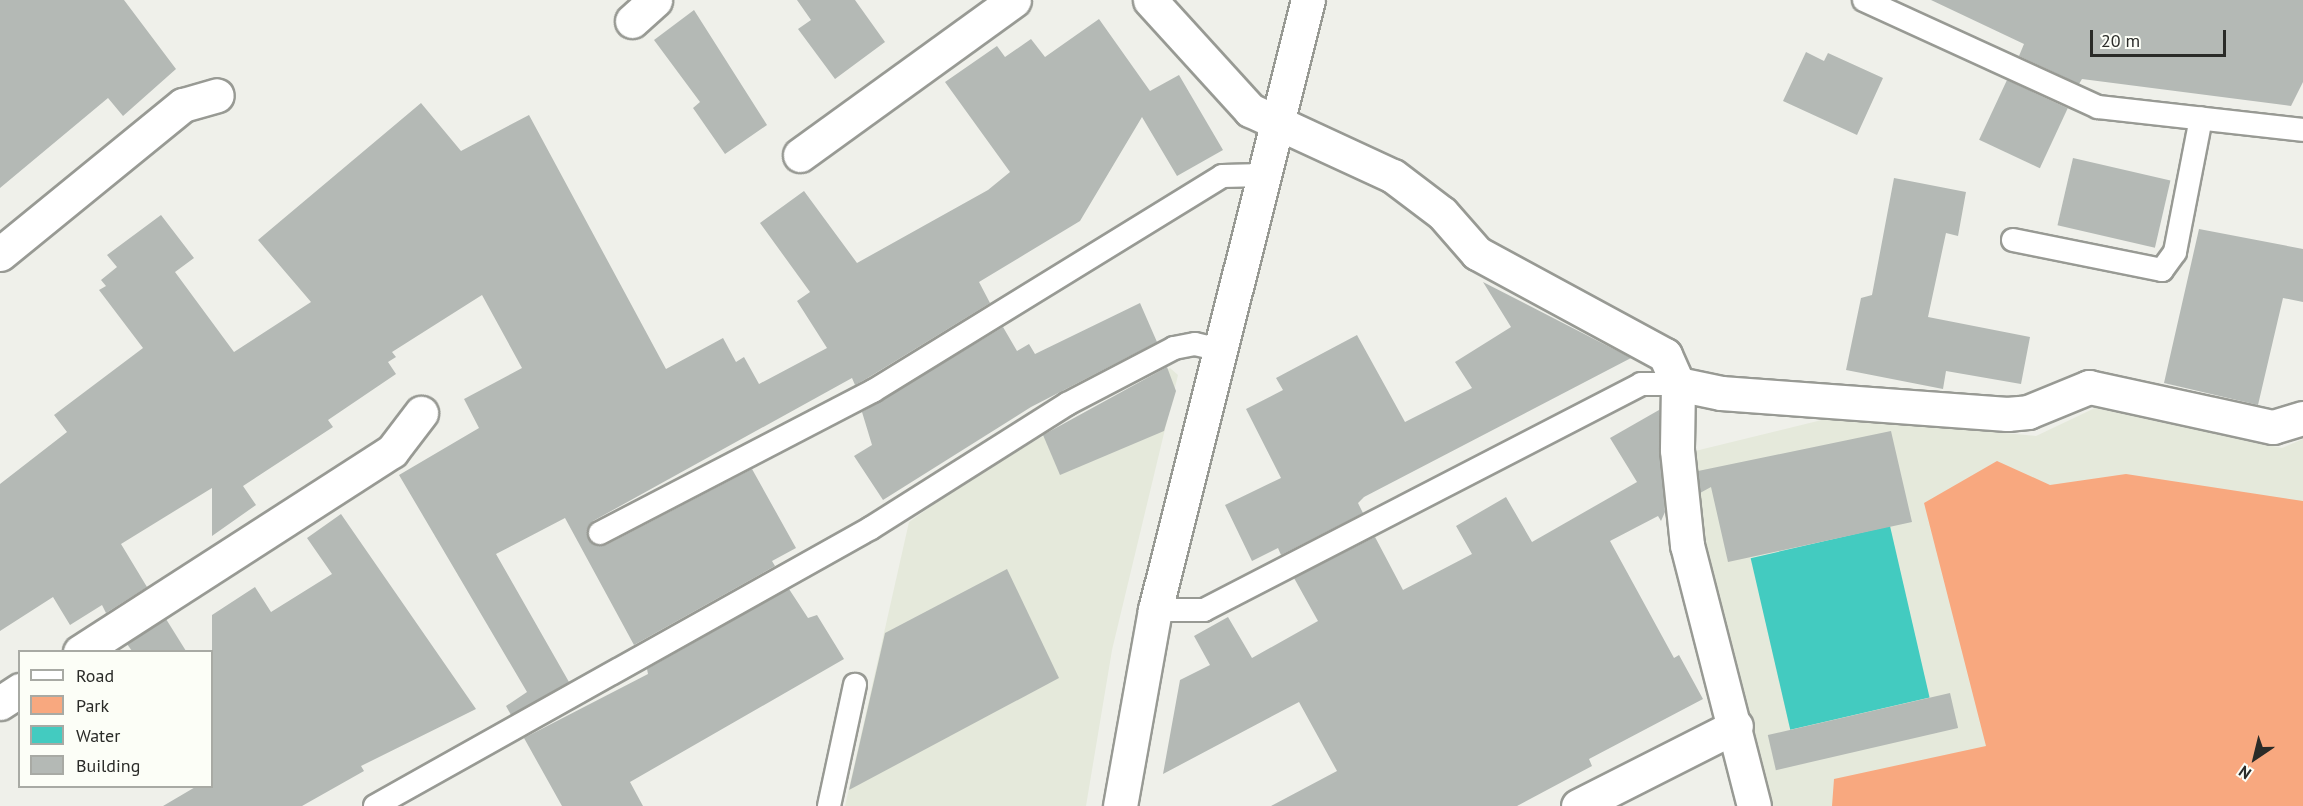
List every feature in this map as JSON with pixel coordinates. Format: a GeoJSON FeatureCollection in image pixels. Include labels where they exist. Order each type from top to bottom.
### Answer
{"type":"FeatureCollection","features":[{"type":"Feature","properties":{"kind":"street"},"geometry":{"type":"LineString","coordinates":[[800,155],[1014,0]]}},
{"type":"Feature","properties":{"kind":"street"},"geometry":{"type":"LineString","coordinates":[[1150,0],[1235,99],[1276,124],[1393,176],[1442,213],[1477,253],[1659,347],[1678,384],[1677,450],[1687,545],[1736,726],[1754,806]]}},
{"type":"Feature","properties":{"kind":"street"},"geometry":{"type":"LineString","coordinates":[[1120,806],[1155,610],[1308,0]]}},
{"type":"Feature","properties":{"kind":"street"},"geometry":{"type":"LineString","coordinates":[[0,254],[183,105],[217,95]]}},
{"type":"Feature","properties":{"kind":"street"},"geometry":{"type":"LineString","coordinates":[[1678,384],[1721,393],[2007,414],[2028,412],[2089,387],[2273,427],[2303,418]]}},
{"type":"Feature","properties":{"kind":"street"},"geometry":{"type":"LineString","coordinates":[[82,650],[392,451],[421,413]]}},
{"type":"Feature","properties":{"kind":"street"},"geometry":{"type":"LineString","coordinates":[[0,703],[18,691]]}},
{"type":"Feature","properties":{"kind":"street"},"geometry":{"type":"LineString","coordinates":[[1578,806],[1736,726]]}},
{"type":"Feature","properties":{"kind":"lane"},"geometry":{"type":"LineString","coordinates":[[1864,0],[2098,107],[2303,130]]}},
{"type":"Feature","properties":{"kind":"lane"},"geometry":{"type":"LineString","coordinates":[[2013,240],[2162,270],[2175,252],[2201,118]]}},
{"type":"Feature","properties":{"kind":"lane"},"geometry":{"type":"LineString","coordinates":[[600,533],[873,391],[1222,176],[1264,176]]}},
{"type":"Feature","properties":{"kind":"lane"},"geometry":{"type":"LineString","coordinates":[[375,806],[871,528],[968,462],[1097,388],[1174,348],[1220,350]]}},
{"type":"Feature","properties":{"kind":"lane"},"geometry":{"type":"LineString","coordinates":[[1155,610],[1204,610],[1641,384],[1678,384]]}},
{"type":"Feature","properties":{"kind":"lane"},"geometry":{"type":"LineString","coordinates":[[829,806],[855,685]]}},
{"type":"Feature","properties":{"kind":"shaded area"},"geometry":{"type":"Polygon","coordinates":[[[1170,368],[1178,375],[1112,650],[1086,806],[845,806],[909,522],[988,466],[1170,368]]]}},
{"type":"Feature","properties":{"kind":"shaded area"},"geometry":{"type":"Polygon","coordinates":[[[2095,408],[2282,448],[2303,439],[2303,806],[1773,806],[1706,551],[1691,452],[1834,417],[2036,436],[2095,408]]]}},
{"type":"Feature","properties":{"kind":"green space"},"geometry":{"type":"Polygon","coordinates":[[[1997,461],[2050,485],[2126,474],[2303,501],[2303,806],[1832,806],[1834,779],[1986,746],[1924,503],[1997,461]]]}},
{"type":"Feature","properties":{"kind":"water"},"geometry":{"type":"Polygon","coordinates":[[[1890,526],[1930,697],[1790,730],[1751,558],[1890,526]]]}},
{"type":"Feature","properties":{"kind":"building"},"geometry":{"type":"Polygon","coordinates":[[[0,0],[124,0],[176,69],[123,116],[108,98],[0,188],[0,0]]]}},
{"type":"Feature","properties":{"kind":"building"},"geometry":{"type":"Polygon","coordinates":[[[797,0],[855,0],[885,42],[835,79],[798,29],[811,20],[797,0]]]}},
{"type":"Feature","properties":{"kind":"building"},"geometry":{"type":"Polygon","coordinates":[[[1931,0],[2303,0],[2303,82],[2291,106],[2082,79],[2079,84],[2019,56],[2024,44],[1931,0]]]}},
{"type":"Feature","properties":{"kind":"building"},"geometry":{"type":"Polygon","coordinates":[[[694,10],[767,125],[725,154],[693,108],[700,102],[654,40],[694,10]]]}},
{"type":"Feature","properties":{"kind":"building"},"geometry":{"type":"Polygon","coordinates":[[[1099,19],[1150,91],[1179,75],[1223,150],[1177,176],[1142,117],[1080,221],[979,282],[990,303],[866,379],[855,385],[852,378],[593,521],[588,539],[606,545],[752,469],[796,548],[772,561],[775,566],[634,645],[565,518],[496,554],[569,682],[511,715],[506,706],[527,692],[399,475],[479,428],[464,399],[522,368],[482,295],[392,352],[396,357],[388,362],[396,374],[328,420],[333,427],[243,486],[256,505],[212,536],[212,488],[121,544],[147,587],[106,613],[102,605],[70,625],[53,597],[0,631],[0,484],[67,432],[54,415],[143,348],[99,290],[106,286],[101,280],[117,267],[107,255],[161,215],[194,258],[175,272],[234,352],[311,302],[258,240],[421,103],[461,151],[529,115],[666,369],[723,338],[736,362],[744,357],[759,384],[827,348],[797,301],[810,292],[760,223],[804,191],[857,263],[988,190],[1010,172],[945,82],[997,46],[1005,57],[1031,39],[1045,57],[1099,19]]]}},
{"type":"Feature","properties":{"kind":"building"},"geometry":{"type":"Polygon","coordinates":[[[1806,52],[1824,61],[1828,53],[1883,78],[1857,135],[1783,101],[1806,52]]]}},
{"type":"Feature","properties":{"kind":"building"},"geometry":{"type":"Polygon","coordinates":[[[2007,80],[2068,108],[2040,168],[1979,140],[2007,80]]]}},
{"type":"Feature","properties":{"kind":"building"},"geometry":{"type":"Polygon","coordinates":[[[2073,158],[2170,180],[2155,248],[2057,225],[2073,158]]]}},
{"type":"Feature","properties":{"kind":"building"},"geometry":{"type":"Polygon","coordinates":[[[1894,178],[1966,192],[1958,236],[1946,233],[1928,317],[2030,337],[2021,384],[1946,371],[1943,389],[1846,370],[1861,298],[1872,295],[1894,178]]]}},
{"type":"Feature","properties":{"kind":"building"},"geometry":{"type":"Polygon","coordinates":[[[2199,229],[2303,249],[2303,302],[2283,298],[2258,405],[2164,383],[2199,229]]]}},
{"type":"Feature","properties":{"kind":"building"},"geometry":{"type":"Polygon","coordinates":[[[1483,282],[1631,358],[1364,497],[1358,503],[1363,513],[1281,555],[1278,548],[1252,561],[1225,505],[1281,478],[1246,409],[1283,390],[1276,378],[1357,335],[1405,422],[1472,388],[1455,362],[1511,327],[1483,282]]]}},
{"type":"Feature","properties":{"kind":"building"},"geometry":{"type":"Polygon","coordinates":[[[1140,303],[1157,342],[1031,407],[883,500],[854,456],[872,445],[862,412],[1003,327],[1017,351],[1029,344],[1035,354],[1140,303]]]}},
{"type":"Feature","properties":{"kind":"building"},"geometry":{"type":"Polygon","coordinates":[[[1167,367],[1176,391],[1164,431],[1060,475],[1043,435],[1167,367]]]}},
{"type":"Feature","properties":{"kind":"building"},"geometry":{"type":"Polygon","coordinates":[[[1659,410],[1665,512],[1661,521],[1658,516],[1610,541],[1674,658],[1679,655],[1703,699],[1589,759],[1592,766],[1517,806],[1271,806],[1337,771],[1299,702],[1163,774],[1180,680],[1210,665],[1194,636],[1228,617],[1252,658],[1318,621],[1294,578],[1375,537],[1403,590],[1472,554],[1456,526],[1506,497],[1532,542],[1637,482],[1610,438],[1659,410]]]}},
{"type":"Feature","properties":{"kind":"building"},"geometry":{"type":"Polygon","coordinates":[[[1891,431],[1912,522],[1728,562],[1711,487],[1700,493],[1698,471],[1891,431]]]}},
{"type":"Feature","properties":{"kind":"building"},"geometry":{"type":"Polygon","coordinates":[[[341,514],[476,709],[361,766],[364,771],[302,806],[163,806],[194,788],[213,788],[212,615],[255,587],[271,612],[332,574],[307,538],[341,514]]]}},
{"type":"Feature","properties":{"kind":"building"},"geometry":{"type":"Polygon","coordinates":[[[1007,569],[1059,678],[849,790],[885,633],[1007,569]]]}},
{"type":"Feature","properties":{"kind":"building"},"geometry":{"type":"Polygon","coordinates":[[[789,589],[808,618],[817,615],[844,659],[630,782],[643,806],[562,806],[524,738],[648,674],[647,669],[789,589]]]}},
{"type":"Feature","properties":{"kind":"building"},"geometry":{"type":"Polygon","coordinates":[[[166,619],[185,650],[131,650],[127,644],[166,619]]]}},
{"type":"Feature","properties":{"kind":"building"},"geometry":{"type":"Polygon","coordinates":[[[1950,693],[1958,728],[1776,770],[1768,735],[1950,693]]]}}]}
